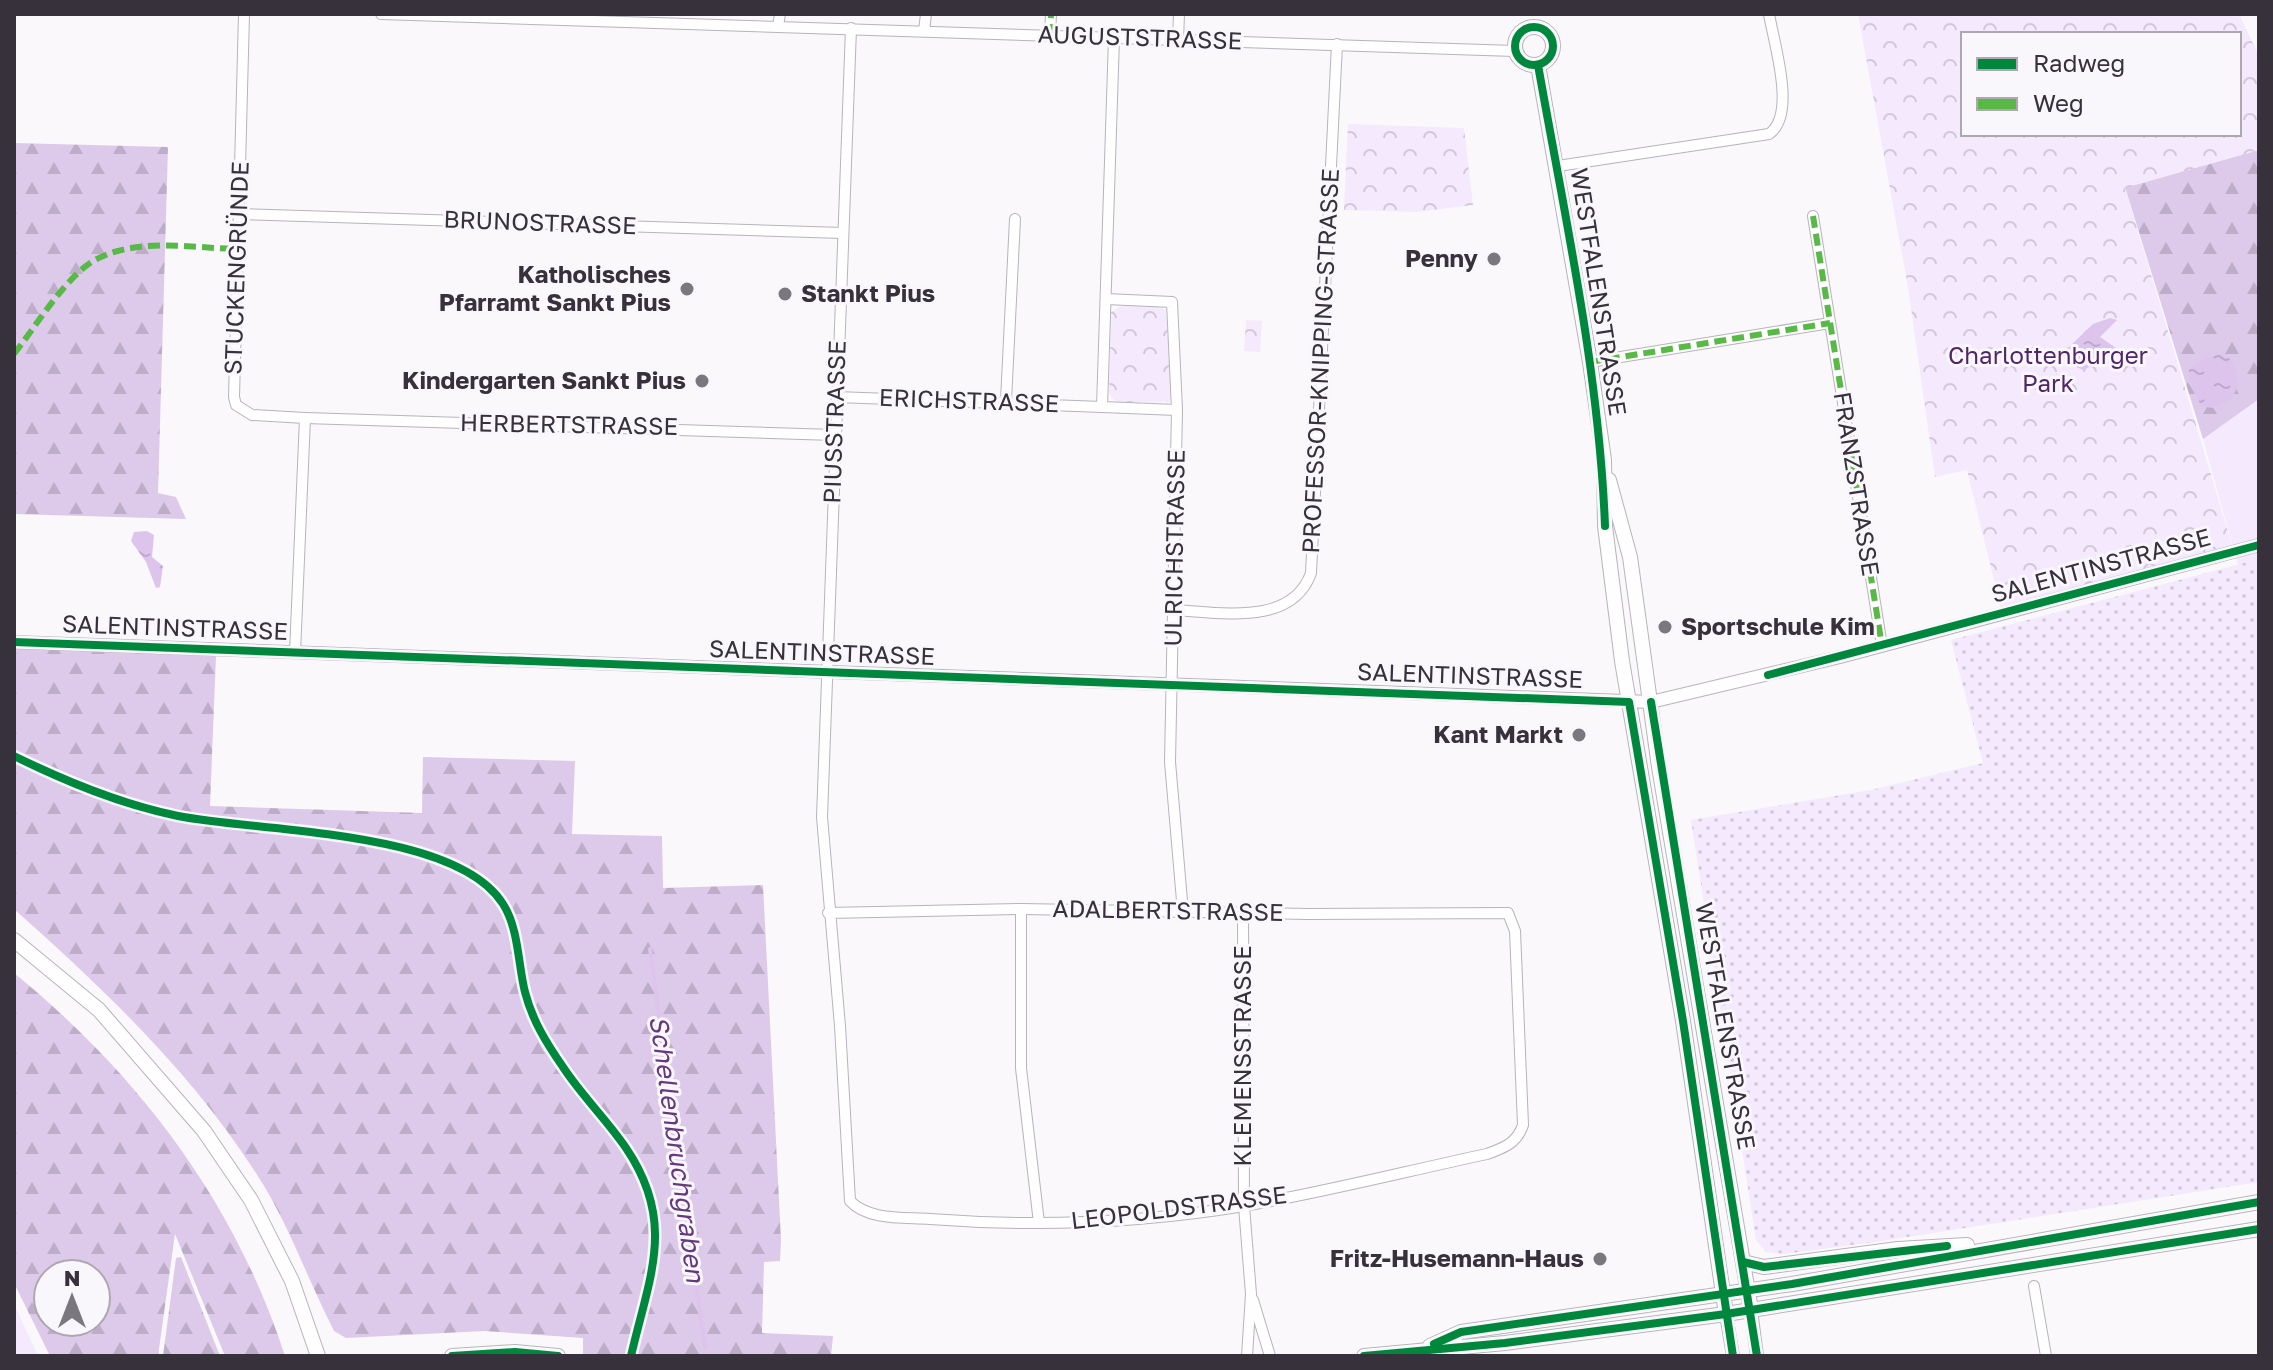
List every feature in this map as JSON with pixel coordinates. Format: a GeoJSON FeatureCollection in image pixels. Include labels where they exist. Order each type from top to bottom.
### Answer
{"type":"FeatureCollection","features":[{"type":"Feature","properties":{"kind":"main road","name":"WESTFALENSTRASSE"},"geometry":{"type":"LineString","coordinates":[[1515,51],[1517,36],[1530,20],[1547,31],[1553,42],[1552,54],[1538,65],[1558,166],[1604,460],[1630,557],[1751,1310]]}},
{"type":"Feature","properties":{"kind":"main road"},"geometry":{"type":"LineString","coordinates":[[1515,51],[1526,64],[1538,65]]}},
{"type":"Feature","properties":{"kind":"main road","name":"WESTFALENSTRASSE"},"geometry":{"type":"LineString","coordinates":[[1604,460],[1605,526],[1629,702],[1683,1021],[1726,1314]]}},
{"type":"Feature","properties":{"kind":"main road"},"geometry":{"type":"LineString","coordinates":[[14,940],[99,1010],[204,1131],[251,1200],[292,1281],[318,1356]]}},
{"type":"Feature","properties":{"kind":"main road"},"geometry":{"type":"LineString","coordinates":[[1423,1349],[1461,1332],[1748,1291],[2259,1202]]}},
{"type":"Feature","properties":{"kind":"main road"},"geometry":{"type":"LineString","coordinates":[[1364,1356],[1505,1343],[1726,1314],[2259,1229]]}},
{"type":"Feature","properties":{"kind":"main road"},"geometry":{"type":"LineString","coordinates":[[1743,1262],[1764,1267],[1898,1249],[2015,1243]]}},
{"type":"Feature","properties":{"kind":"main road"},"geometry":{"type":"LineString","coordinates":[[452,1356],[515,1352],[558,1356]]}},
{"type":"Feature","properties":{"kind":"street","name":"STUCKENGRÜNDE"},"geometry":{"type":"LineString","coordinates":[[244,14],[236,405],[252,415],[305,418]]}},
{"type":"Feature","properties":{"kind":"street","name":"AUGUSTSTRASSE"},"geometry":{"type":"LineString","coordinates":[[381,14],[1515,51]]}},
{"type":"Feature","properties":{"kind":"street"},"geometry":{"type":"LineString","coordinates":[[778,26],[780,14]]}},
{"type":"Feature","properties":{"kind":"street"},"geometry":{"type":"LineString","coordinates":[[924,31],[926,14]]}},
{"type":"Feature","properties":{"kind":"street"},"geometry":{"type":"LineString","coordinates":[[1050,36],[1051,14]]}},
{"type":"Feature","properties":{"kind":"street"},"geometry":{"type":"LineString","coordinates":[[1178,40],[1179,14]]}},
{"type":"Feature","properties":{"kind":"street"},"geometry":{"type":"LineString","coordinates":[[1558,166],[1769,134],[1777,129],[1784,108],[1769,14]]}},
{"type":"Feature","properties":{"kind":"street","name":"PIUSSTRASSE"},"geometry":{"type":"LineString","coordinates":[[825,673],[851,28]]}},
{"type":"Feature","properties":{"kind":"street"},"geometry":{"type":"LineString","coordinates":[[1114,38],[1102,407],[1177,410]]}},
{"type":"Feature","properties":{"kind":"street","name":"PROFESSOR-KNIPPING-STRASSE"},"geometry":{"type":"LineString","coordinates":[[1174,610],[1243,612],[1283,606],[1297,597],[1311,573],[1337,44]]}},
{"type":"Feature","properties":{"kind":"street","name":"BRUNOSTRASSE"},"geometry":{"type":"LineString","coordinates":[[238,214],[843,233]]}},
{"type":"Feature","properties":{"kind":"street","name":"FRANZSTRASSE"},"geometry":{"type":"LineString","coordinates":[[1813,216],[1882,646]]}},
{"type":"Feature","properties":{"kind":"street"},"geometry":{"type":"LineString","coordinates":[[1006,401],[1015,219]]}},
{"type":"Feature","properties":{"kind":"street","name":"ULRICHSTRASSE"},"geometry":{"type":"LineString","coordinates":[[1106,299],[1172,302],[1177,410],[1170,762],[1183,912]]}},
{"type":"Feature","properties":{"kind":"street"},"geometry":{"type":"LineString","coordinates":[[1590,362],[1830,323]]}},
{"type":"Feature","properties":{"kind":"street","name":"ERICHSTRASSE"},"geometry":{"type":"LineString","coordinates":[[836,397],[1102,407]]}},
{"type":"Feature","properties":{"kind":"street"},"geometry":{"type":"LineString","coordinates":[[295,653],[305,418]]}},
{"type":"Feature","properties":{"kind":"street","name":"HERBERTSTRASSE"},"geometry":{"type":"LineString","coordinates":[[305,418],[834,435]]}},
{"type":"Feature","properties":{"kind":"street","name":"SALENTINSTRASSE"},"geometry":{"type":"LineString","coordinates":[[14,642],[1651,702],[1882,646],[2259,545]]}},
{"type":"Feature","properties":{"kind":"street","name":"LEOPOLDSTRASSE"},"geometry":{"type":"LineString","coordinates":[[825,673],[822,817],[840,1026],[850,1201],[869,1214],[990,1224],[1110,1221],[1244,1206],[1505,1148],[1519,1136],[1523,1125],[1515,931],[1508,913]]}},
{"type":"Feature","properties":{"kind":"street"},"geometry":{"type":"LineString","coordinates":[[1021,909],[1021,1068],[1039,1223]]}},
{"type":"Feature","properties":{"kind":"street","name":"ADALBERTSTRASSE"},"geometry":{"type":"LineString","coordinates":[[828,913],[1021,909],[1508,913]]}},
{"type":"Feature","properties":{"kind":"street","name":"KLEMENSSTRASSE"},"geometry":{"type":"LineString","coordinates":[[1243,913],[1244,1206],[1251,1294],[1247,1356]]}},
{"type":"Feature","properties":{"kind":"street"},"geometry":{"type":"LineString","coordinates":[[2034,1286],[2046,1356]]}},
{"type":"Feature","properties":{"kind":"street","name":"KLEMENSSTRASSE"},"geometry":{"type":"LineString","coordinates":[[1251,1294],[1270,1356]]}},
{"type":"Feature","properties":{"kind":"street","name":"WESTFALENSTRASSE"},"geometry":{"type":"LineString","coordinates":[[1751,1310],[1757,1356]]}},
{"type":"Feature","properties":{"kind":"street","name":"WESTFALENSTRASSE"},"geometry":{"type":"LineString","coordinates":[[1726,1314],[1733,1356]]}},
{"type":"Feature","properties":{"kind":"green space","name":"Charlottenburger Park"},"geometry":{"type":"Polygon","coordinates":[[[1858,14],[2239,14],[2259,56],[2259,150],[2125,188],[2232,545],[2001,608],[1967,470],[1935,477],[1908,287],[1858,14]]]}},
{"type":"Feature","properties":{"kind":"green space"},"geometry":{"type":"Polygon","coordinates":[[[1348,124],[1464,128],[1473,205],[1417,212],[1344,210],[1348,124]]]}},
{"type":"Feature","properties":{"kind":"green space"},"geometry":{"type":"Polygon","coordinates":[[[14,143],[168,147],[158,493],[176,497],[186,519],[14,514],[14,143]]]}},
{"type":"Feature","properties":{"kind":"green space"},"geometry":{"type":"Polygon","coordinates":[[[2259,150],[2259,399],[2203,439],[2125,187],[2259,150]]]}},
{"type":"Feature","properties":{"kind":"green space"},"geometry":{"type":"Polygon","coordinates":[[[1121,306],[1157,306],[1166,310],[1172,397],[1168,402],[1122,402],[1115,401],[1109,394],[1111,312],[1121,306]]]}},
{"type":"Feature","properties":{"kind":"green space"},"geometry":{"type":"Polygon","coordinates":[[[1246,320],[1262,321],[1260,352],[1244,351],[1246,320]]]}},
{"type":"Feature","properties":{"kind":"green space"},"geometry":{"type":"Polygon","coordinates":[[[2259,399],[2259,559],[2238,565],[2203,439],[2259,399]]]}},
{"type":"Feature","properties":{"kind":"green space"},"geometry":{"type":"Polygon","coordinates":[[[2259,559],[2259,1182],[1875,1242],[1784,1254],[1766,1252],[1756,1240],[1691,820],[1871,790],[1983,763],[1951,640],[2259,559]]]}},
{"type":"Feature","properties":{"kind":"green space"},"geometry":{"type":"Polygon","coordinates":[[[14,647],[216,655],[210,806],[422,813],[423,757],[575,761],[572,834],[662,836],[663,888],[763,885],[781,1240],[780,1261],[764,1262],[762,1333],[833,1336],[831,1356],[583,1356],[583,1338],[484,1331],[346,1338],[334,1331],[278,1211],[256,1173],[203,1100],[113,1001],[14,909],[14,647]]]}},
{"type":"Feature","properties":{"kind":"green space"},"geometry":{"type":"Polygon","coordinates":[[[14,973],[102,1054],[178,1145],[239,1246],[285,1356],[225,1356],[175,1234],[158,1356],[50,1356],[41,1338],[112,1338],[112,1258],[32,1258],[32,1320],[14,1283],[14,973]]]}},
{"type":"Feature","properties":{"kind":"green space"},"geometry":{"type":"Polygon","coordinates":[[[181,1257],[220,1356],[163,1356],[176,1258],[181,1257]]]}},
{"type":"Feature","properties":{"kind":"green space"},"geometry":{"type":"Polygon","coordinates":[[[14,1304],[38,1356],[14,1356],[14,1304]]]}},
{"type":"Feature","properties":{"kind":"water"},"geometry":{"type":"Polygon","coordinates":[[[2110,318],[2117,320],[2100,337],[2116,348],[2083,370],[2067,363],[2065,351],[2093,324],[2110,318]]]}},
{"type":"Feature","properties":{"kind":"water"},"geometry":{"type":"Polygon","coordinates":[[[2220,354],[2232,360],[2239,383],[2232,399],[2212,408],[2201,406],[2189,380],[2189,369],[2201,360],[2220,354]]]}},
{"type":"Feature","properties":{"kind":"water"},"geometry":{"type":"Polygon","coordinates":[[[147,531],[154,535],[152,557],[163,566],[160,587],[156,588],[146,562],[131,541],[134,532],[147,531]]]}},
{"type":"Feature","properties":{"kind":"waterway","name":"Schellenbruchgraben"},"geometry":{"type":"LineString","coordinates":[[650,949],[705,1348]]}},
{"type":"Feature","properties":{"kind":"marked path"},"geometry":{"type":"LineString","coordinates":[[1050,36],[1051,14]]}},
{"type":"Feature","properties":{"kind":"marked path"},"geometry":{"type":"LineString","coordinates":[[1813,216],[1882,646]]}},
{"type":"Feature","properties":{"kind":"marked path"},"geometry":{"type":"LineString","coordinates":[[14,354],[62,290],[96,259],[115,252],[155,246],[237,249]]}},
{"type":"Feature","properties":{"kind":"marked path"},"geometry":{"type":"LineString","coordinates":[[1590,362],[1830,323]]}},
{"type":"Feature","properties":{"kind":"cycle path"},"geometry":{"type":"LineString","coordinates":[[1534,27],[1548,32],[1553,46],[1548,60],[1534,65],[1520,60],[1515,46],[1520,32],[1534,27]]}},
{"type":"Feature","properties":{"kind":"cycle path"},"geometry":{"type":"LineString","coordinates":[[1538,65],[1588,352],[1602,468],[1605,526]]}},
{"type":"Feature","properties":{"kind":"cycle path"},"geometry":{"type":"LineString","coordinates":[[1768,675],[2259,545]]}},
{"type":"Feature","properties":{"kind":"cycle path"},"geometry":{"type":"LineString","coordinates":[[14,642],[1629,702],[1683,1021],[1733,1356]]}},
{"type":"Feature","properties":{"kind":"cycle path"},"geometry":{"type":"LineString","coordinates":[[1651,702],[1757,1356]]}},
{"type":"Feature","properties":{"kind":"cycle path"},"geometry":{"type":"LineString","coordinates":[[14,756],[94,791],[156,811],[401,847],[444,861],[479,879],[503,904],[508,914],[525,992],[551,1050],[626,1148],[642,1175],[651,1201],[655,1226],[651,1275],[631,1356]]}},
{"type":"Feature","properties":{"kind":"cycle path"},"geometry":{"type":"LineString","coordinates":[[1434,1344],[1461,1332],[1792,1284],[2259,1202]]}},
{"type":"Feature","properties":{"kind":"cycle path"},"geometry":{"type":"LineString","coordinates":[[1364,1356],[1505,1343],[1726,1314],[2259,1229]]}},
{"type":"Feature","properties":{"kind":"cycle path"},"geometry":{"type":"LineString","coordinates":[[1743,1262],[1764,1267],[1947,1246]]}},
{"type":"Feature","properties":{"kind":"cycle path"},"geometry":{"type":"LineString","coordinates":[[452,1356],[515,1352],[558,1356]]}},
{"type":"Feature","properties":{"kind":"place","name":"Penny"},"geometry":{"type":"Point","coordinates":[1494,259]}},
{"type":"Feature","properties":{"kind":"place","name":"Katholisches Pfarramt Sankt Pius"},"geometry":{"type":"Point","coordinates":[687,289]}},
{"type":"Feature","properties":{"kind":"place","name":"Stankt Pius"},"geometry":{"type":"Point","coordinates":[785,294]}},
{"type":"Feature","properties":{"kind":"place","name":"Kindergarten Sankt Pius"},"geometry":{"type":"Point","coordinates":[702,381]}},
{"type":"Feature","properties":{"kind":"place","name":"Sportschule Kim"},"geometry":{"type":"Point","coordinates":[1665,627]}},
{"type":"Feature","properties":{"kind":"place","name":"Kant Markt"},"geometry":{"type":"Point","coordinates":[1579,735]}},
{"type":"Feature","properties":{"kind":"place","name":"Fritz-Husemann-Haus"},"geometry":{"type":"Point","coordinates":[1600,1259]}}]}
